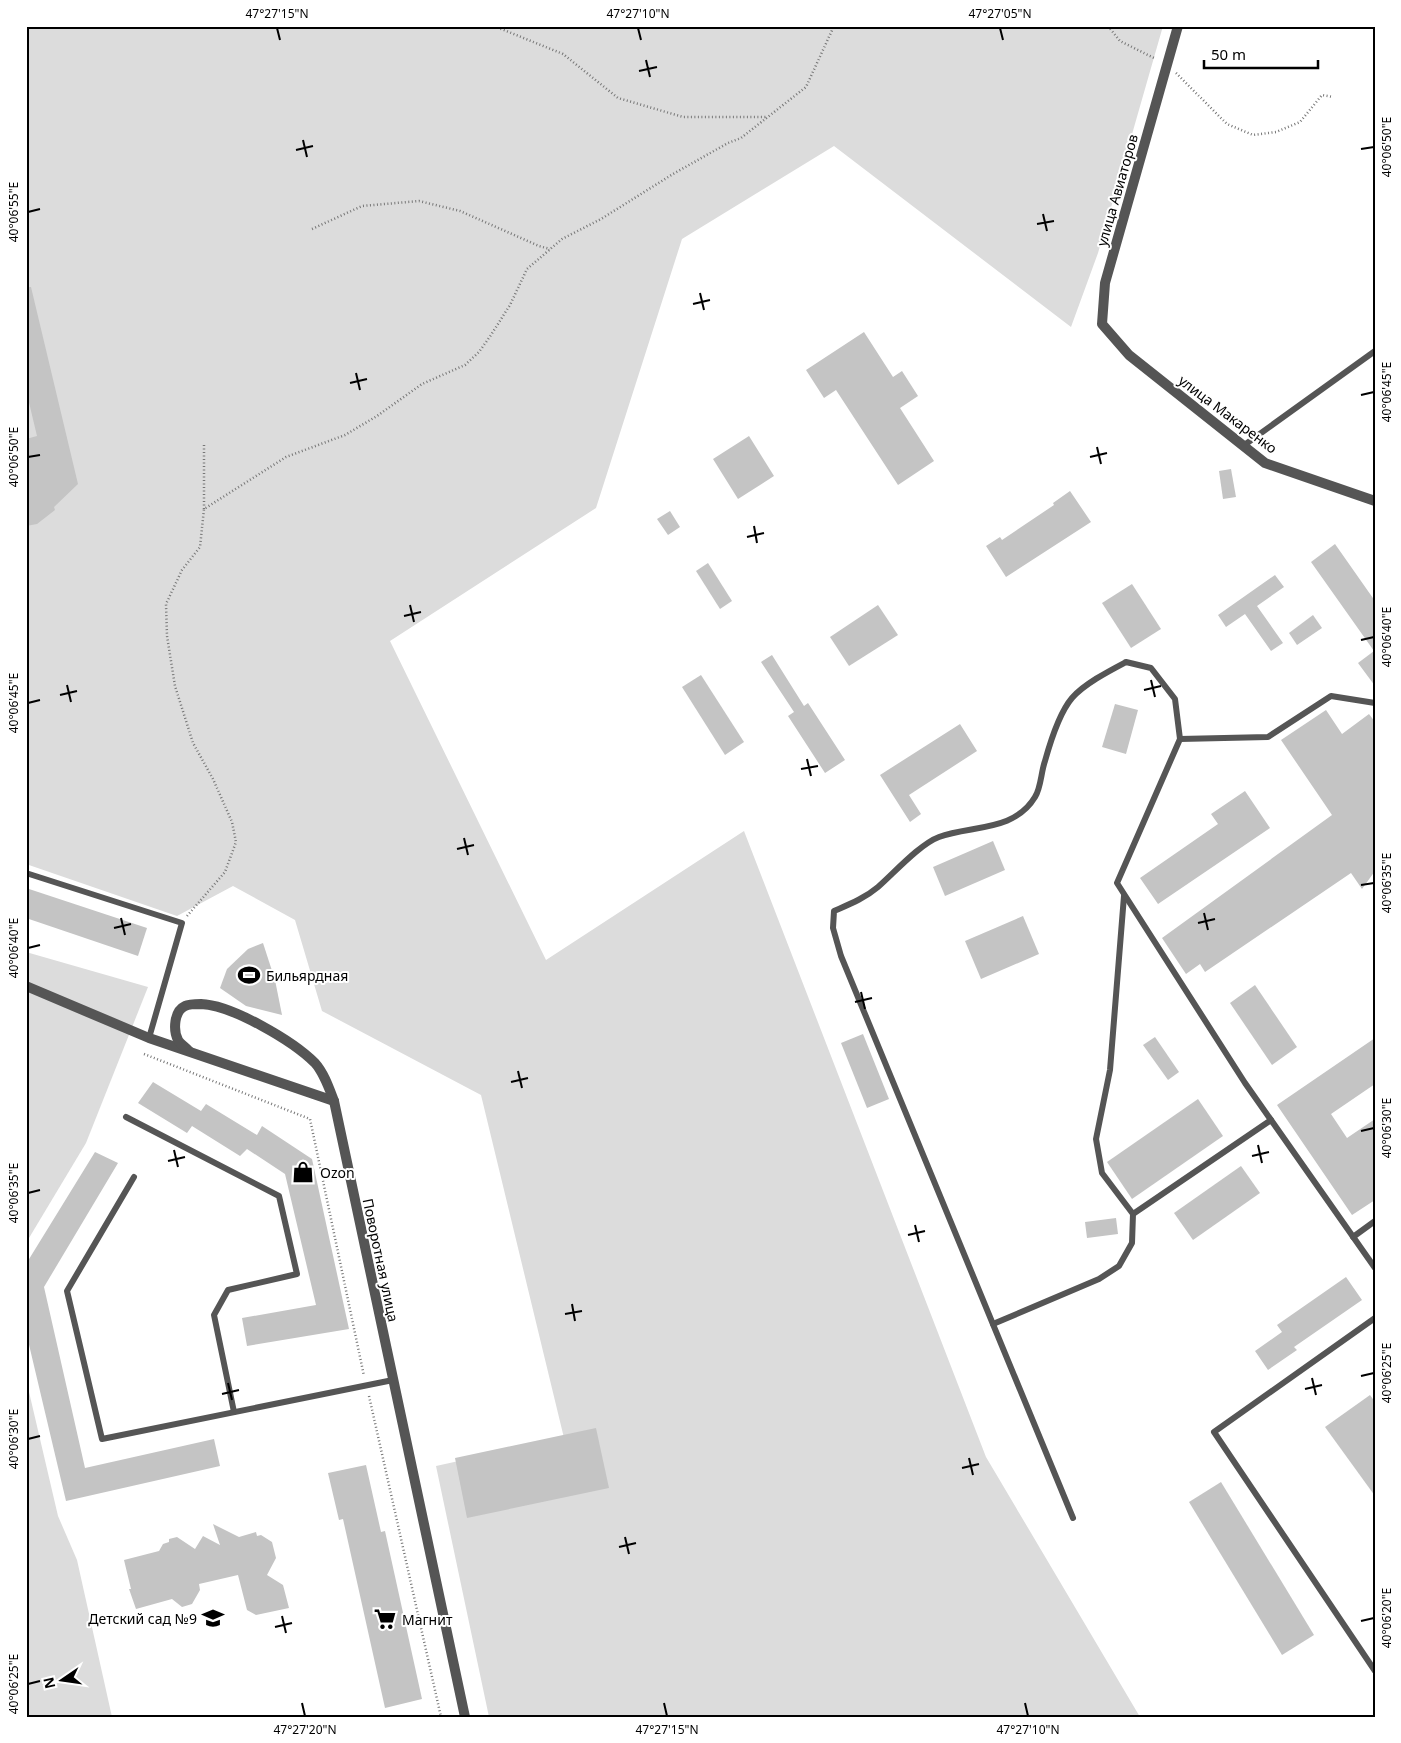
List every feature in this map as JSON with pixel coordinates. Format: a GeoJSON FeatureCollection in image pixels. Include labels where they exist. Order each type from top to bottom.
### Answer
{"type":"FeatureCollection","features":[{"type":"Feature","properties":{"kind":"street","name":"улица Авиаторов"},"geometry":{"type":"LineString","coordinates":[[1128,355],[1102,324],[1105,283],[1178,26]]}},
{"type":"Feature","properties":{"kind":"street","name":"улица Макаренко"},"geometry":{"type":"LineString","coordinates":[[1128,355],[1264,463],[1375,501]]}},
{"type":"Feature","properties":{"kind":"street"},"geometry":{"type":"LineString","coordinates":[[26,986],[149,1038],[334,1100]]}},
{"type":"Feature","properties":{"kind":"street","name":"Поворотная улица"},"geometry":{"type":"LineString","coordinates":[[189,1051],[178,1040],[174,1027],[177,1014],[184,1006],[199,1004],[213,1006],[263,1028],[301,1051],[316,1065],[328,1085],[334,1100],[465,1717]]}},
{"type":"Feature","properties":{"kind":"lane"},"geometry":{"type":"LineString","coordinates":[[1244,446],[1375,351]]}},
{"type":"Feature","properties":{"kind":"lane"},"geometry":{"type":"LineString","coordinates":[[1074,1518],[841,956],[833,928],[834,911],[858,901],[876,889],[924,846],[938,837],[1000,824],[1022,811],[1035,797],[1045,760],[1058,724],[1072,698],[1099,677],[1126,662],[1151,668],[1175,699],[1180,739],[1117,883],[1207,1025],[1375,1268]]}},
{"type":"Feature","properties":{"kind":"lane"},"geometry":{"type":"LineString","coordinates":[[1180,739],[1268,737],[1331,696],[1375,703]]}},
{"type":"Feature","properties":{"kind":"lane"},"geometry":{"type":"LineString","coordinates":[[26,873],[182,923],[149,1038]]}},
{"type":"Feature","properties":{"kind":"lane"},"geometry":{"type":"LineString","coordinates":[[993,1324],[1099,1279],[1119,1266],[1132,1242],[1133,1214],[1102,1173],[1096,1139],[1110,1070],[1124,896]]}},
{"type":"Feature","properties":{"kind":"lane"},"geometry":{"type":"LineString","coordinates":[[126,1117],[280,1196],[297,1274],[228,1290],[214,1315],[234,1412]]}},
{"type":"Feature","properties":{"kind":"lane"},"geometry":{"type":"LineString","coordinates":[[1133,1214],[1271,1120]]}},
{"type":"Feature","properties":{"kind":"lane"},"geometry":{"type":"LineString","coordinates":[[134,1177],[68,1291],[102,1439],[393,1380]]}},
{"type":"Feature","properties":{"kind":"lane"},"geometry":{"type":"LineString","coordinates":[[1353,1237],[1375,1221]]}},
{"type":"Feature","properties":{"kind":"lane"},"geometry":{"type":"LineString","coordinates":[[1375,1318],[1214,1432],[1375,1671]]}},
{"type":"Feature","properties":{"kind":"path"},"geometry":{"type":"LineString","coordinates":[[494,26],[563,54],[618,98],[683,118],[768,117]]}},
{"type":"Feature","properties":{"kind":"path"},"geometry":{"type":"LineString","coordinates":[[204,509],[286,457],[345,435],[377,416],[422,384],[465,365],[479,352],[491,335],[510,305],[527,269],[562,239],[601,219],[673,174],[728,143],[741,138],[806,87],[834,26]]}},
{"type":"Feature","properties":{"kind":"path"},"geometry":{"type":"LineString","coordinates":[[1108,26],[1120,41],[1168,65],[1227,124],[1253,135],[1276,132],[1300,122],[1322,95],[1333,97]]}},
{"type":"Feature","properties":{"kind":"path"},"geometry":{"type":"LineString","coordinates":[[312,229],[362,206],[420,201],[460,211],[550,250]]}},
{"type":"Feature","properties":{"kind":"path"},"geometry":{"type":"LineString","coordinates":[[182,923],[225,872],[236,842],[232,822],[213,779],[192,743],[175,686],[167,636],[166,604],[182,570],[200,547],[204,509],[204,445]]}},
{"type":"Feature","properties":{"kind":"path"},"geometry":{"type":"LineString","coordinates":[[144,1054],[310,1119],[366,1386],[441,1717]]}},
{"type":"Feature","properties":{"kind":"shaded area"},"geometry":{"type":"Polygon","coordinates":[[[26,26],[1163,26],[1098,253],[1071,327],[834,146],[682,239],[596,508],[390,641],[546,960],[744,831],[986,1457],[1140,1717],[489,1717],[436,1466],[564,1438],[481,1095],[322,1011],[295,920],[233,886],[177,916],[26,864],[26,26]]]}},
{"type":"Feature","properties":{"kind":"shaded area"},"geometry":{"type":"Polygon","coordinates":[[[26,952],[148,987],[86,1143],[26,1243],[26,952]]]}},
{"type":"Feature","properties":{"kind":"shaded area"},"geometry":{"type":"Polygon","coordinates":[[[26,1379],[58,1516],[77,1560],[112,1717],[26,1717],[26,1379]]]}},
{"type":"Feature","properties":{"kind":"building"},"geometry":{"type":"Polygon","coordinates":[[[26,287],[31,287],[78,484],[54,507],[55,510],[37,524],[26,526],[26,439],[37,436],[26,390],[26,287]]]}},
{"type":"Feature","properties":{"kind":"building"},"geometry":{"type":"Polygon","coordinates":[[[864,332],[893,377],[902,371],[918,396],[900,408],[934,461],[898,485],[836,390],[824,398],[806,370],[864,332]]]}},
{"type":"Feature","properties":{"kind":"building"},"geometry":{"type":"Polygon","coordinates":[[[749,436],[774,476],[738,499],[713,459],[749,436]]]}},
{"type":"Feature","properties":{"kind":"building"},"geometry":{"type":"Polygon","coordinates":[[[1231,469],[1236,497],[1223,499],[1219,471],[1231,469]]]}},
{"type":"Feature","properties":{"kind":"building"},"geometry":{"type":"Polygon","coordinates":[[[1070,491],[1091,522],[1006,577],[986,546],[1000,537],[1002,540],[1054,505],[1053,503],[1070,491]]]}},
{"type":"Feature","properties":{"kind":"building"},"geometry":{"type":"Polygon","coordinates":[[[670,511],[680,527],[668,535],[657,519],[670,511]]]}},
{"type":"Feature","properties":{"kind":"building"},"geometry":{"type":"Polygon","coordinates":[[[1335,544],[1375,601],[1375,686],[1358,663],[1374,651],[1311,562],[1335,544]]]}},
{"type":"Feature","properties":{"kind":"building"},"geometry":{"type":"Polygon","coordinates":[[[708,563],[732,601],[720,609],[696,571],[708,563]]]}},
{"type":"Feature","properties":{"kind":"building"},"geometry":{"type":"Polygon","coordinates":[[[1275,575],[1284,587],[1257,606],[1283,643],[1271,651],[1245,614],[1226,627],[1218,615],[1275,575]]]}},
{"type":"Feature","properties":{"kind":"building"},"geometry":{"type":"Polygon","coordinates":[[[1132,584],[1161,629],[1131,648],[1102,603],[1132,584]]]}},
{"type":"Feature","properties":{"kind":"building"},"geometry":{"type":"Polygon","coordinates":[[[878,605],[898,635],[849,666],[830,637],[878,605]]]}},
{"type":"Feature","properties":{"kind":"building"},"geometry":{"type":"Polygon","coordinates":[[[1313,615],[1322,628],[1297,645],[1289,633],[1313,615]]]}},
{"type":"Feature","properties":{"kind":"building"},"geometry":{"type":"Polygon","coordinates":[[[772,655],[804,706],[808,703],[845,760],[825,773],[788,716],[794,712],[761,662],[772,655]]]}},
{"type":"Feature","properties":{"kind":"building"},"geometry":{"type":"Polygon","coordinates":[[[701,675],[744,742],[725,755],[682,687],[701,675]]]}},
{"type":"Feature","properties":{"kind":"building"},"geometry":{"type":"Polygon","coordinates":[[[1115,704],[1138,710],[1126,754],[1102,747],[1115,704]]]}},
{"type":"Feature","properties":{"kind":"building"},"geometry":{"type":"Polygon","coordinates":[[[1326,710],[1342,734],[1369,714],[1375,722],[1375,871],[1362,889],[1351,873],[1205,972],[1200,964],[1186,974],[1162,938],[1332,815],[1281,740],[1326,710]]]}},
{"type":"Feature","properties":{"kind":"building"},"geometry":{"type":"Polygon","coordinates":[[[960,724],[977,751],[909,795],[921,814],[910,822],[880,775],[960,724]]]}},
{"type":"Feature","properties":{"kind":"building"},"geometry":{"type":"Polygon","coordinates":[[[1245,791],[1270,828],[1158,904],[1140,878],[1218,824],[1211,814],[1245,791]]]}},
{"type":"Feature","properties":{"kind":"building"},"geometry":{"type":"Polygon","coordinates":[[[993,841],[1005,870],[945,896],[933,867],[993,841]]]}},
{"type":"Feature","properties":{"kind":"building"},"geometry":{"type":"Polygon","coordinates":[[[26,888],[147,928],[138,956],[26,918],[26,888]]]}},
{"type":"Feature","properties":{"kind":"building"},"geometry":{"type":"Polygon","coordinates":[[[1023,916],[1039,954],[981,979],[965,941],[1023,916]]]}},
{"type":"Feature","properties":{"kind":"building","name":"Бильярдная"},"geometry":{"type":"Polygon","coordinates":[[[263,943],[275,980],[282,1015],[246,1006],[220,988],[227,969],[248,949],[263,943]]]}},
{"type":"Feature","properties":{"kind":"building"},"geometry":{"type":"Polygon","coordinates":[[[1255,985],[1297,1047],[1272,1065],[1230,1003],[1255,985]]]}},
{"type":"Feature","properties":{"kind":"building"},"geometry":{"type":"Polygon","coordinates":[[[863,1034],[889,1099],[867,1108],[841,1043],[863,1034]]]}},
{"type":"Feature","properties":{"kind":"building"},"geometry":{"type":"Polygon","coordinates":[[[1155,1037],[1179,1072],[1168,1080],[1143,1045],[1155,1037]]]}},
{"type":"Feature","properties":{"kind":"building"},"geometry":{"type":"Polygon","coordinates":[[[1375,1038],[1375,1084],[1331,1114],[1347,1138],[1375,1119],[1375,1200],[1352,1215],[1277,1105],[1375,1038]]]}},
{"type":"Feature","properties":{"kind":"building"},"geometry":{"type":"Polygon","coordinates":[[[153,1082],[201,1111],[206,1104],[257,1135],[262,1126],[312,1159],[349,1329],[247,1346],[242,1318],[316,1305],[285,1174],[247,1149],[240,1156],[192,1126],[187,1133],[138,1103],[153,1082]]]}},
{"type":"Feature","properties":{"kind":"building"},"geometry":{"type":"Polygon","coordinates":[[[1198,1099],[1223,1136],[1132,1199],[1107,1162],[1198,1099]]]}},
{"type":"Feature","properties":{"kind":"building"},"geometry":{"type":"Polygon","coordinates":[[[95,1152],[118,1163],[44,1287],[85,1468],[214,1439],[220,1466],[66,1501],[26,1332],[26,1264],[95,1152]]]}},
{"type":"Feature","properties":{"kind":"building"},"geometry":{"type":"Polygon","coordinates":[[[1241,1166],[1260,1193],[1193,1240],[1174,1213],[1241,1166]]]}},
{"type":"Feature","properties":{"kind":"building"},"geometry":{"type":"Polygon","coordinates":[[[1116,1218],[1118,1234],[1087,1238],[1085,1222],[1116,1218]]]}},
{"type":"Feature","properties":{"kind":"building"},"geometry":{"type":"Polygon","coordinates":[[[1346,1277],[1362,1300],[1294,1347],[1297,1350],[1268,1370],[1255,1351],[1282,1332],[1277,1325],[1346,1277]]]}},
{"type":"Feature","properties":{"kind":"building"},"geometry":{"type":"Polygon","coordinates":[[[1370,1395],[1375,1402],[1375,1496],[1325,1427],[1370,1395]]]}},
{"type":"Feature","properties":{"kind":"building"},"geometry":{"type":"Polygon","coordinates":[[[596,1428],[609,1488],[467,1518],[455,1458],[596,1428]]]}},
{"type":"Feature","properties":{"kind":"building","name":"Магнит"},"geometry":{"type":"Polygon","coordinates":[[[366,1465],[381,1532],[385,1531],[422,1699],[385,1708],[343,1519],[339,1520],[328,1473],[366,1465]]]}},
{"type":"Feature","properties":{"kind":"building"},"geometry":{"type":"Polygon","coordinates":[[[1221,1482],[1314,1635],[1282,1655],[1189,1502],[1221,1482]]]}},
{"type":"Feature","properties":{"kind":"building"},"geometry":{"type":"Polygon","coordinates":[[[213,1524],[239,1537],[256,1532],[257,1536],[261,1535],[272,1542],[276,1558],[267,1575],[283,1585],[289,1608],[256,1615],[247,1610],[238,1575],[199,1584],[200,1590],[192,1604],[182,1607],[172,1599],[136,1609],[129,1589],[131,1589],[124,1560],[159,1551],[163,1544],[169,1542],[169,1539],[177,1537],[195,1549],[203,1536],[220,1545],[213,1524]]]}},
{"type":"Feature","properties":{"kind":"place","name":"Бильярдная"},"geometry":{"type":"Point","coordinates":[249,975]}},
{"type":"Feature","properties":{"kind":"place","name":"Ozon"},"geometry":{"type":"Point","coordinates":[303,1172]}},
{"type":"Feature","properties":{"kind":"place","name":"Детский сад №9"},"geometry":{"type":"Point","coordinates":[213,1618]}},
{"type":"Feature","properties":{"kind":"place","name":"Магнит"},"geometry":{"type":"Point","coordinates":[385,1619]}}]}
